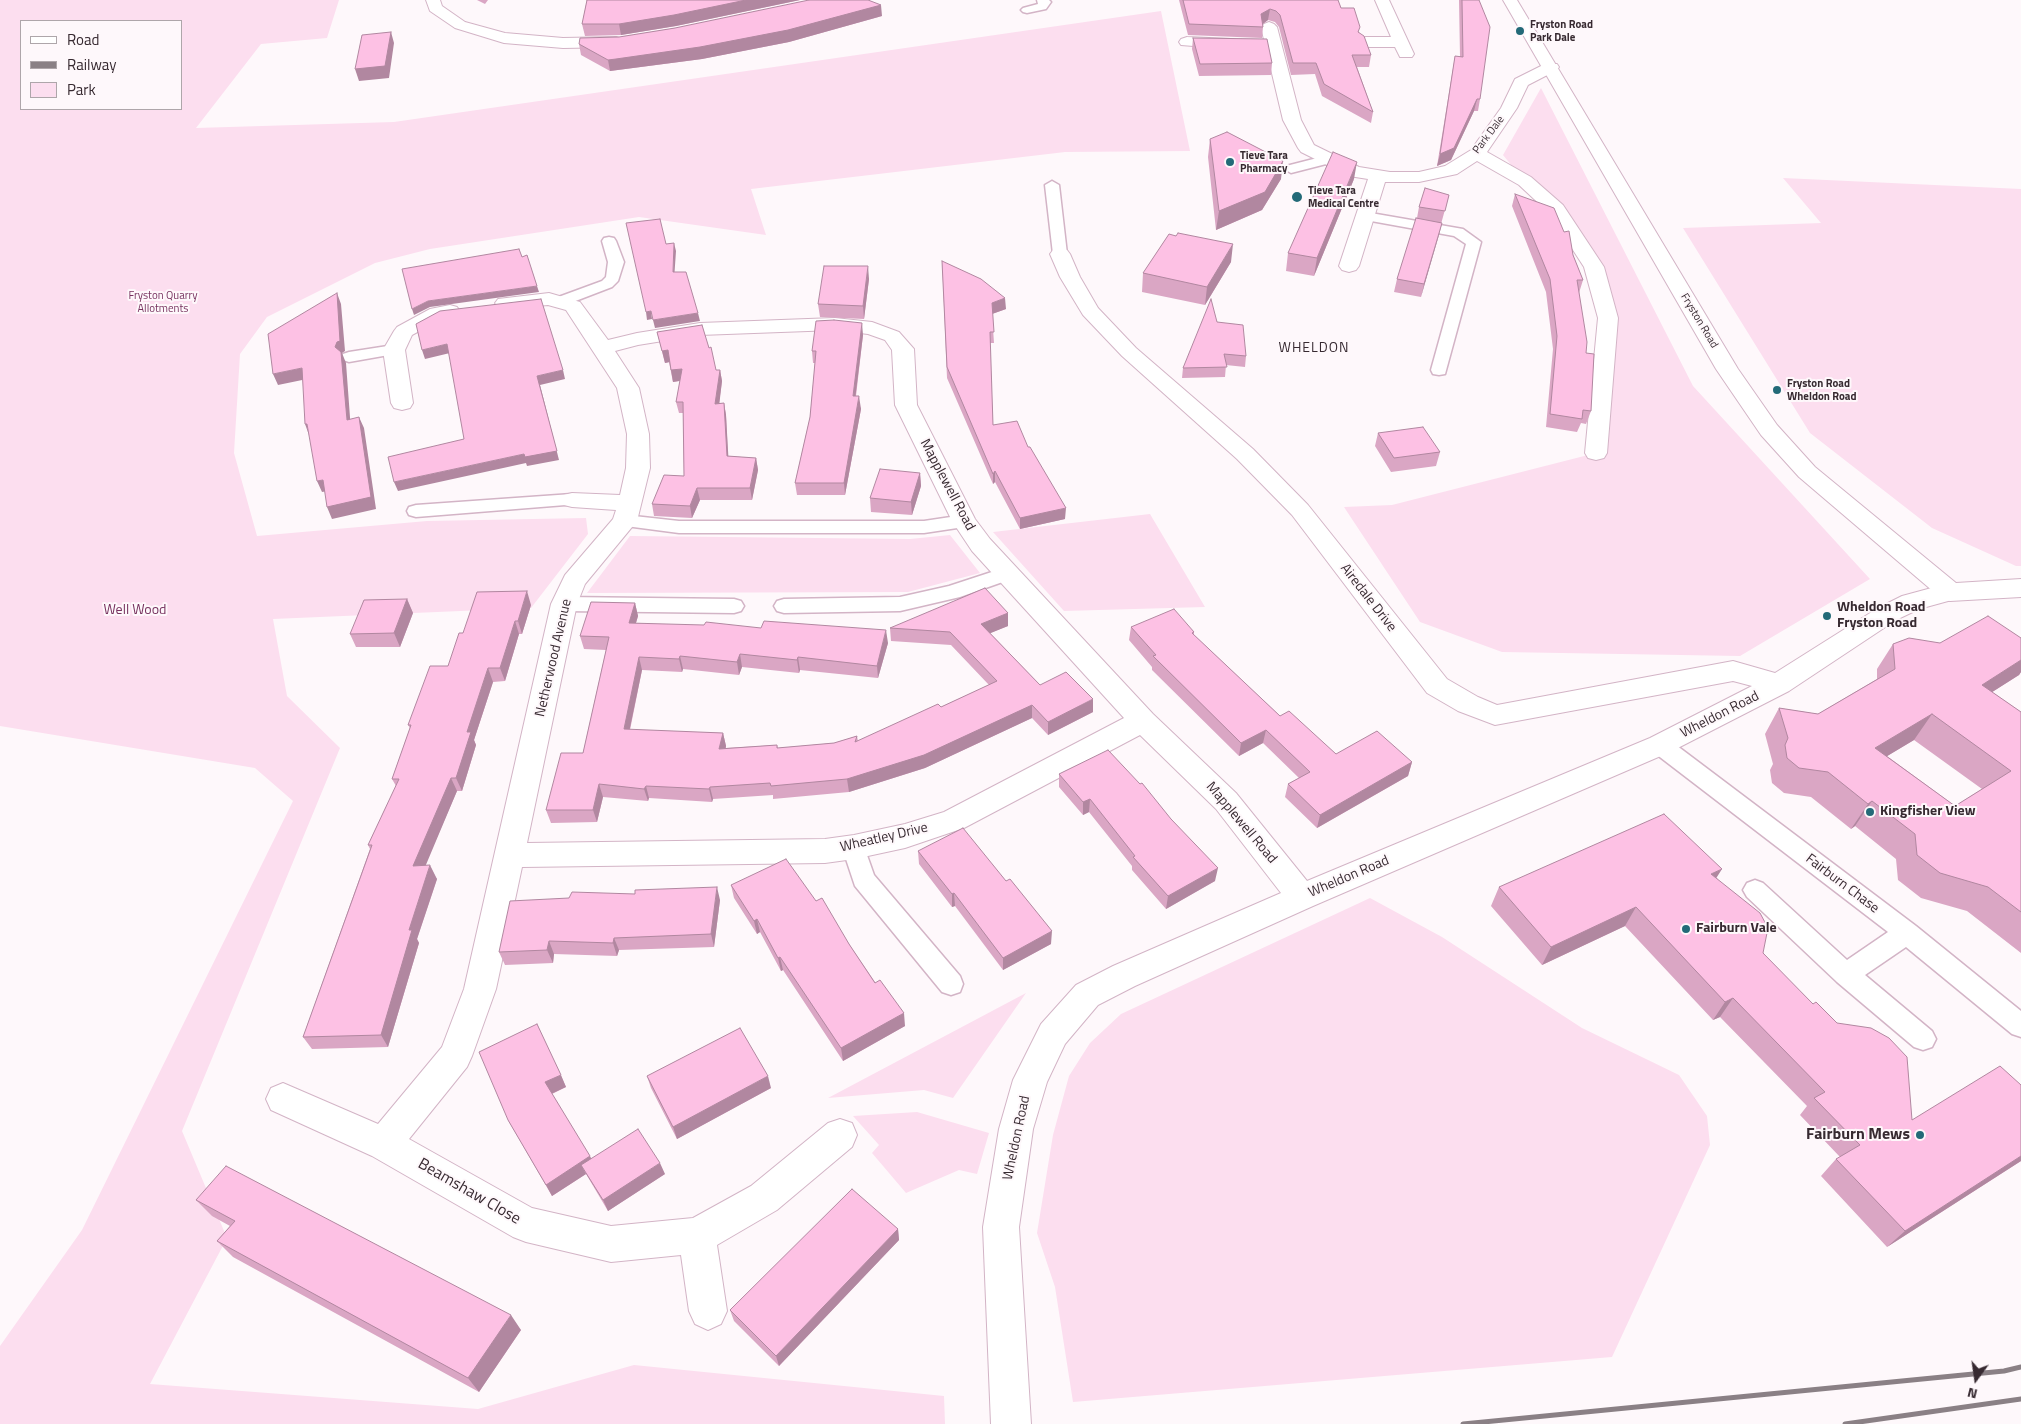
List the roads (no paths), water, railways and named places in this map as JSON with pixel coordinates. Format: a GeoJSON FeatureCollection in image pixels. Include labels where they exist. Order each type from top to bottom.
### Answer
{"type":"FeatureCollection","features":[{"type":"Feature","properties":{"kind":"street"},"geometry":{"type":"LineString","coordinates":[[433,0],[435,8],[460,25],[504,38],[563,43],[630,40]]}},
{"type":"Feature","properties":{"kind":"street"},"geometry":{"type":"LineString","coordinates":[[1366,42],[1403,48],[1382,0]]}},
{"type":"Feature","properties":{"kind":"street","name":"Fryston Road"},"geometry":{"type":"LineString","coordinates":[[1510,0],[1727,369],[1769,430],[1807,472],[1950,592]]}},
{"type":"Feature","properties":{"kind":"street","name":"Park Dale"},"geometry":{"type":"LineString","coordinates":[[1269,27],[1292,120],[1307,148],[1355,172],[1419,177],[1450,170],[1477,154],[1509,108],[1521,82],[1551,67]]}},
{"type":"Feature","properties":{"kind":"street"},"geometry":{"type":"LineString","coordinates":[[1187,42],[1274,45]]}},
{"type":"Feature","properties":{"kind":"street"},"geometry":{"type":"LineString","coordinates":[[1477,154],[1525,180],[1556,209],[1594,267],[1608,318],[1596,453]]}},
{"type":"Feature","properties":{"kind":"street"},"geometry":{"type":"LineString","coordinates":[[1349,266],[1378,175]]}},
{"type":"Feature","properties":{"kind":"street","name":"Airedale Drive"},"geometry":{"type":"LineString","coordinates":[[1060,254],[1070,277],[1090,311],[1129,352],[1244,454],[1300,510],[1437,686],[1460,699],[1494,714],[1733,671],[1779,684]]}},
{"type":"Feature","properties":{"kind":"street","name":"Netherwood Avenue"},"geometry":{"type":"LineString","coordinates":[[384,1144],[455,1056],[480,989],[564,604],[574,581],[627,512],[638,468],[638,434],[628,388],[603,348],[573,306],[549,299],[437,313],[404,331],[394,350]]}},
{"type":"Feature","properties":{"kind":"street","name":"Mapplewell Road"},"geometry":{"type":"LineString","coordinates":[[603,348],[637,339],[700,329],[835,324],[872,328],[892,336],[903,349],[906,405],[964,521],[981,545],[1143,721],[1226,800],[1302,897]]}},
{"type":"Feature","properties":{"kind":"street"},"geometry":{"type":"LineString","coordinates":[[394,350],[402,403]]}},
{"type":"Feature","properties":{"kind":"street"},"geometry":{"type":"LineString","coordinates":[[572,500],[627,512]]}},
{"type":"Feature","properties":{"kind":"street","name":"Wheldon Road"},"geometry":{"type":"LineString","coordinates":[[1011,1424],[1001,1227],[1016,1129],[1030,1080],[1053,1034],[1087,995],[1124,976],[1302,897],[1660,745],[1779,684],[1887,614],[1912,602],[1950,592],[2021,588]]}},
{"type":"Feature","properties":{"kind":"street","name":"Wheatley Drive"},"geometry":{"type":"LineString","coordinates":[[509,855],[825,851],[854,847],[905,836],[954,820],[1143,721]]}},
{"type":"Feature","properties":{"kind":"street","name":"Beamshaw Close"},"geometry":{"type":"LineString","coordinates":[[283,1099],[384,1144],[526,1224],[611,1244],[697,1236],[764,1198],[840,1135]]}},
{"type":"Feature","properties":{"kind":"street"},"geometry":{"type":"LineString","coordinates":[[697,1236],[708,1311]]}},
{"type":"Feature","properties":{"kind":"lane"},"geometry":{"type":"LineString","coordinates":[[1027,10],[1042,7],[1045,2],[1043,0]]}},
{"type":"Feature","properties":{"kind":"lane"},"geometry":{"type":"LineString","coordinates":[[1291,169],[1329,160]]}},
{"type":"Feature","properties":{"kind":"lane"},"geometry":{"type":"LineString","coordinates":[[1052,185],[1060,254]]}},
{"type":"Feature","properties":{"kind":"lane"},"geometry":{"type":"LineString","coordinates":[[1365,216],[1458,232],[1474,242],[1439,370]]}},
{"type":"Feature","properties":{"kind":"lane"},"geometry":{"type":"LineString","coordinates":[[559,302],[607,284],[613,278],[616,262],[609,241]]}},
{"type":"Feature","properties":{"kind":"lane"},"geometry":{"type":"LineString","coordinates":[[349,357],[394,350]]}},
{"type":"Feature","properties":{"kind":"lane"},"geometry":{"type":"LineString","coordinates":[[416,511],[572,500]]}},
{"type":"Feature","properties":{"kind":"lane"},"geometry":{"type":"LineString","coordinates":[[627,512],[679,527],[924,527],[964,521]]}},
{"type":"Feature","properties":{"kind":"lane"},"geometry":{"type":"LineString","coordinates":[[784,606],[900,604],[952,592],[1007,573]]}},
{"type":"Feature","properties":{"kind":"lane"},"geometry":{"type":"LineString","coordinates":[[564,604],[734,606]]}},
{"type":"Feature","properties":{"kind":"lane","name":"Fairburn Chase"},"geometry":{"type":"LineString","coordinates":[[1660,745],[1906,933],[2021,1026]]}},
{"type":"Feature","properties":{"kind":"lane"},"geometry":{"type":"LineString","coordinates":[[854,847],[863,879],[951,984]]}},
{"type":"Feature","properties":{"kind":"lane"},"geometry":{"type":"LineString","coordinates":[[1755,890],[1846,974],[1923,1039]]}},
{"type":"Feature","properties":{"kind":"lane"},"geometry":{"type":"LineString","coordinates":[[1846,974],[1906,933]]}},
{"type":"Feature","properties":{"kind":"railway"},"geometry":{"type":"LineString","coordinates":[[1463,1424],[2004,1371],[2021,1367]]}},
{"type":"Feature","properties":{"kind":"railway"},"geometry":{"type":"LineString","coordinates":[[1845,1424],[2021,1399]]}},
{"type":"Feature","properties":{"kind":"place","name":"Fryston Road Park Dale"},"geometry":{"type":"Point","coordinates":[1520,31]}},
{"type":"Feature","properties":{"kind":"place","name":"Tieve Tara Pharmacy"},"geometry":{"type":"Point","coordinates":[1230,162]}},
{"type":"Feature","properties":{"kind":"place","name":"Tieve Tara Medical Centre"},"geometry":{"type":"Point","coordinates":[1297,197]}},
{"type":"Feature","properties":{"kind":"place","name":"Fryston Road Wheldon Road"},"geometry":{"type":"Point","coordinates":[1777,390]}},
{"type":"Feature","properties":{"kind":"place","name":"Wheldon Road Fryston Road"},"geometry":{"type":"Point","coordinates":[1827,616]}},
{"type":"Feature","properties":{"kind":"place","name":"Kingfisher View"},"geometry":{"type":"Point","coordinates":[1870,812]}},
{"type":"Feature","properties":{"kind":"place","name":"Fairburn Vale"},"geometry":{"type":"Point","coordinates":[1686,929]}},
{"type":"Feature","properties":{"kind":"place","name":"Fairburn Mews"},"geometry":{"type":"Point","coordinates":[1920,1135]}},
{"type":"Feature","properties":{"kind":"district","name":"WHELDON"},"geometry":{"type":"Point","coordinates":[1314,349]}},
{"type":"Feature","properties":{"kind":"park label","name":"Fryston Quarry Allotments"},"geometry":{"type":"Point","coordinates":[163,302]}},
{"type":"Feature","properties":{"kind":"park label","name":"Well Wood"},"geometry":{"type":"Point","coordinates":[135,611]}}]}
